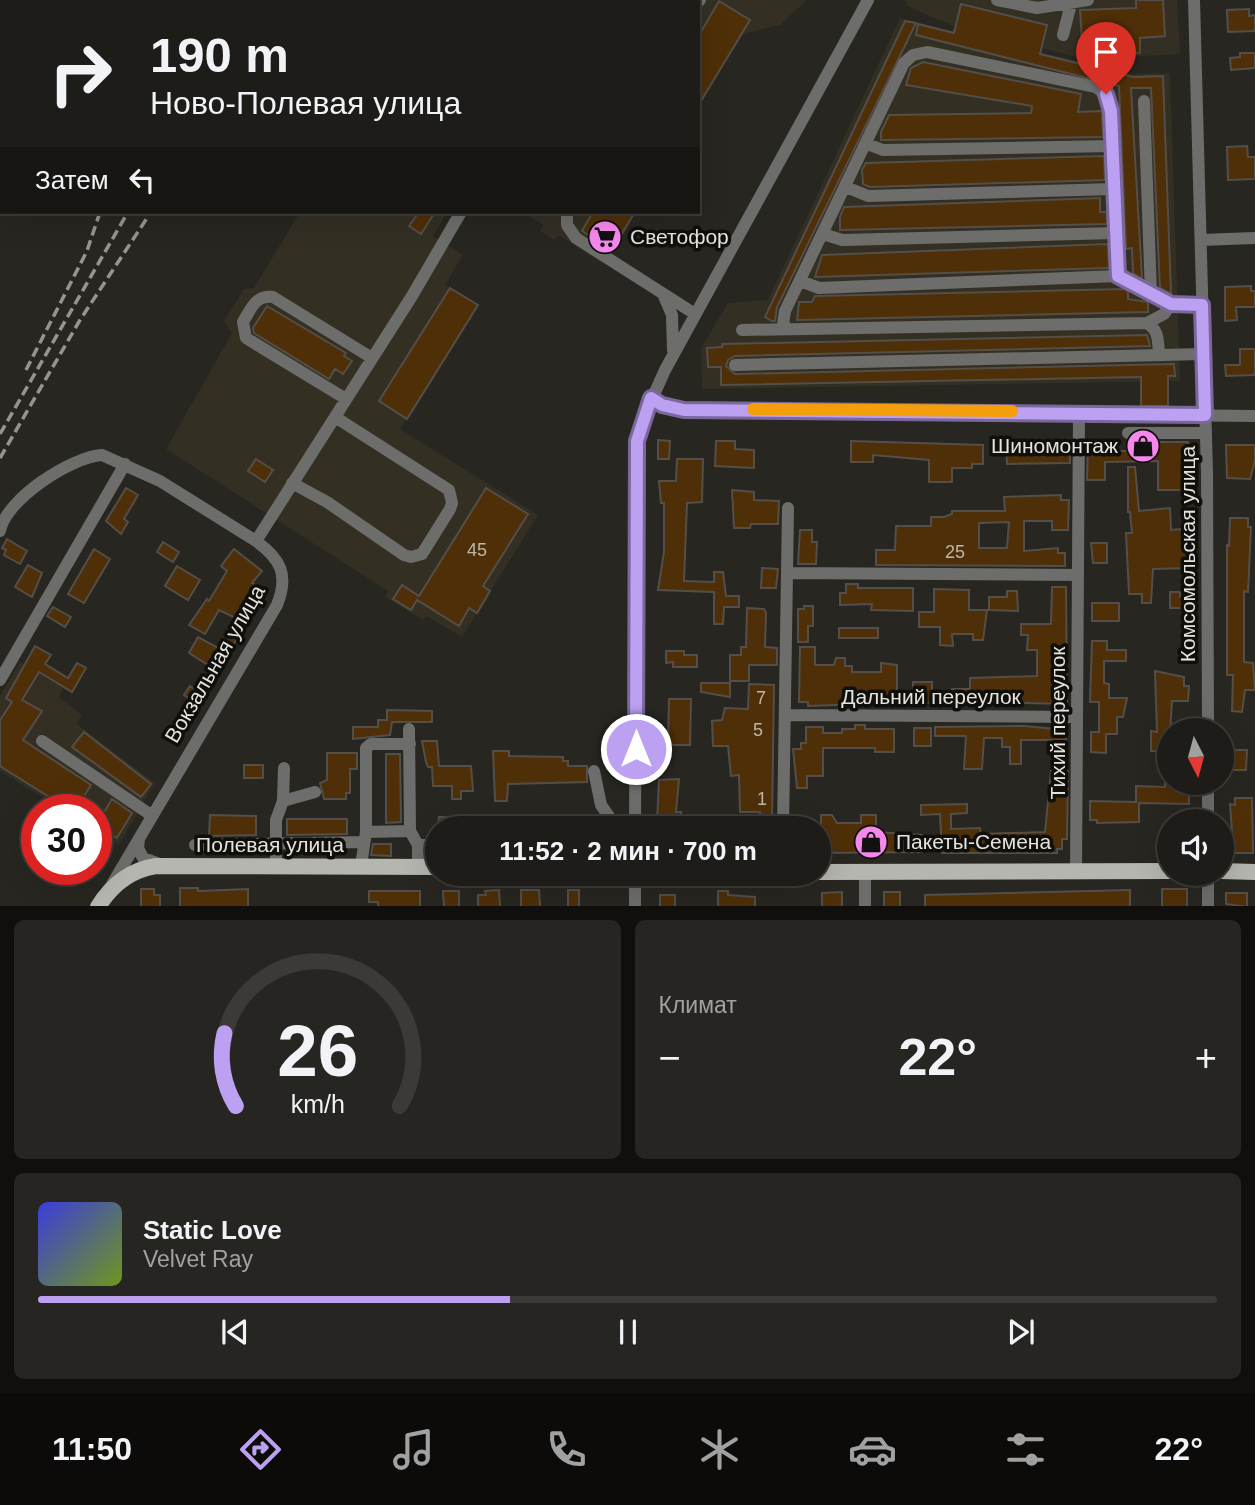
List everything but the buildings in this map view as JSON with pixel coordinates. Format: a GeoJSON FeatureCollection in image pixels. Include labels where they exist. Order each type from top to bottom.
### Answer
{"type":"FeatureCollection","features":[{"type":"Feature","properties":{"kind":"main road","name":"Полевая улица"},"geometry":{"type":"LineString","coordinates":[[109,889],[135,872],[165,865],[425,867]]}},
{"type":"Feature","properties":{"kind":"main road"},"geometry":{"type":"LineString","coordinates":[[831,872],[1157,871]]}},
{"type":"Feature","properties":{"kind":"main road"},"geometry":{"type":"LineString","coordinates":[[1234,872],[1255,872]]}},
{"type":"Feature","properties":{"kind":"main road","name":"Вокзальная улица"},"geometry":{"type":"LineString","coordinates":[[98,906],[109,889]]}},
{"type":"Feature","properties":{"kind":"street"},"geometry":{"type":"LineString","coordinates":[[635,816],[637,441],[651,398],[671,357],[868,0]]}},
{"type":"Feature","properties":{"kind":"street"},"geometry":{"type":"LineString","coordinates":[[997,0],[1037,8],[1088,0]]}},
{"type":"Feature","properties":{"kind":"street","name":"Комсомольская улица"},"geometry":{"type":"LineString","coordinates":[[1194,0],[1206,433],[1208,718]]}},
{"type":"Feature","properties":{"kind":"street"},"geometry":{"type":"LineString","coordinates":[[1063,36],[1072,1]]}},
{"type":"Feature","properties":{"kind":"street"},"geometry":{"type":"LineString","coordinates":[[787,328],[783,317],[904,64],[914,55],[927,52],[1096,87],[1106,94],[1113,146],[1118,276]]}},
{"type":"Feature","properties":{"kind":"street"},"geometry":{"type":"LineString","coordinates":[[1144,101],[1151,294]]}},
{"type":"Feature","properties":{"kind":"street"},"geometry":{"type":"LineString","coordinates":[[867,144],[883,150],[1113,146]]}},
{"type":"Feature","properties":{"kind":"street"},"geometry":{"type":"LineString","coordinates":[[846,187],[868,196],[1114,189]]}},
{"type":"Feature","properties":{"kind":"street"},"geometry":{"type":"LineString","coordinates":[[256,541],[460,214]]}},
{"type":"Feature","properties":{"kind":"street"},"geometry":{"type":"LineString","coordinates":[[568,214],[567,225],[576,238],[695,314]]}},
{"type":"Feature","properties":{"kind":"street"},"geometry":{"type":"LineString","coordinates":[[823,234],[842,240],[1116,233]]}},
{"type":"Feature","properties":{"kind":"street"},"geometry":{"type":"LineString","coordinates":[[1200,240],[1255,238]]}},
{"type":"Feature","properties":{"kind":"street"},"geometry":{"type":"LineString","coordinates":[[800,281],[819,289],[1118,276],[1171,304],[1202,305]]}},
{"type":"Feature","properties":{"kind":"street"},"geometry":{"type":"LineString","coordinates":[[661,292],[672,315],[674,344],[671,357]]}},
{"type":"Feature","properties":{"kind":"street"},"geometry":{"type":"LineString","coordinates":[[346,399],[246,338],[243,323],[256,301],[260,297],[273,297],[372,358]]}},
{"type":"Feature","properties":{"kind":"street"},"geometry":{"type":"LineString","coordinates":[[742,330],[1146,323],[1164,314],[1171,304]]}},
{"type":"Feature","properties":{"kind":"street"},"geometry":{"type":"LineString","coordinates":[[1146,323],[1154,327],[1158,337],[1159,355]]}},
{"type":"Feature","properties":{"kind":"street"},"geometry":{"type":"LineString","coordinates":[[735,365],[1203,354]]}},
{"type":"Feature","properties":{"kind":"street"},"geometry":{"type":"LineString","coordinates":[[651,398],[662,405],[684,410],[1079,412],[1255,416]]}},
{"type":"Feature","properties":{"kind":"street","name":"Тихий переулок"},"geometry":{"type":"LineString","coordinates":[[1076,872],[1079,412]]}},
{"type":"Feature","properties":{"kind":"street"},"geometry":{"type":"LineString","coordinates":[[292,484],[337,508],[404,555],[411,557],[422,554],[450,509],[452,503],[449,491],[334,417]]}},
{"type":"Feature","properties":{"kind":"street"},"geometry":{"type":"LineString","coordinates":[[1128,433],[1206,433]]}},
{"type":"Feature","properties":{"kind":"street","name":"Вокзальная улица"},"geometry":{"type":"LineString","coordinates":[[0,531],[11,506],[58,472],[97,455],[125,464],[160,481],[256,541],[279,562],[285,582],[282,593],[109,889]]}},
{"type":"Feature","properties":{"kind":"street"},"geometry":{"type":"LineString","coordinates":[[0,680],[125,464]]}},
{"type":"Feature","properties":{"kind":"street"},"geometry":{"type":"LineString","coordinates":[[783,816],[788,508]]}},
{"type":"Feature","properties":{"kind":"street"},"geometry":{"type":"LineString","coordinates":[[788,573],[1078,575]]}},
{"type":"Feature","properties":{"kind":"street","name":"Дальний переулок"},"geometry":{"type":"LineString","coordinates":[[785,715],[1077,717]]}},
{"type":"Feature","properties":{"kind":"street"},"geometry":{"type":"LineString","coordinates":[[410,729],[410,831],[418,845],[418,867]]}},
{"type":"Feature","properties":{"kind":"street"},"geometry":{"type":"LineString","coordinates":[[42,741],[151,815]]}},
{"type":"Feature","properties":{"kind":"street"},"geometry":{"type":"LineString","coordinates":[[360,866],[365,837],[366,748],[371,744],[410,744]]}},
{"type":"Feature","properties":{"kind":"street"},"geometry":{"type":"LineString","coordinates":[[276,865],[276,815],[283,801],[284,768]]}},
{"type":"Feature","properties":{"kind":"street"},"geometry":{"type":"LineString","coordinates":[[594,771],[601,805],[609,816]]}},
{"type":"Feature","properties":{"kind":"street"},"geometry":{"type":"LineString","coordinates":[[283,801],[315,792]]}},
{"type":"Feature","properties":{"kind":"street"},"geometry":{"type":"LineString","coordinates":[[195,845],[249,845],[410,831]]}},
{"type":"Feature","properties":{"kind":"street"},"geometry":{"type":"LineString","coordinates":[[140,835],[138,848],[143,858],[165,865]]}},
{"type":"Feature","properties":{"kind":"street"},"geometry":{"type":"LineString","coordinates":[[418,845],[425,845]]}},
{"type":"Feature","properties":{"kind":"street"},"geometry":{"type":"LineString","coordinates":[[865,872],[865,906]]}},
{"type":"Feature","properties":{"kind":"street"},"geometry":{"type":"LineString","coordinates":[[635,886],[635,906]]}},
{"type":"Feature","properties":{"kind":"street"},"geometry":{"type":"LineString","coordinates":[[1208,886],[1208,906]]}},
{"type":"Feature","properties":{"kind":"shaded area"},"geometry":{"type":"Polygon","coordinates":[[[700,0],[807,0],[780,25],[742,34],[700,103],[700,0]]]}},
{"type":"Feature","properties":{"kind":"shaded area"},"geometry":{"type":"Polygon","coordinates":[[[905,0],[1177,0],[1180,54],[1085,59],[956,27],[907,6],[905,0]]]}},
{"type":"Feature","properties":{"kind":"shaded area"},"geometry":{"type":"Polygon","coordinates":[[[900,18],[1129,74],[1170,73],[1180,381],[702,389],[701,348],[728,303],[768,300],[900,18]]]}},
{"type":"Feature","properties":{"kind":"shaded area"},"geometry":{"type":"Polygon","coordinates":[[[299,214],[446,214],[433,236],[463,255],[445,285],[478,305],[400,429],[538,515],[462,637],[426,616],[423,620],[385,597],[388,591],[166,449],[232,333],[224,321],[244,289],[254,288],[299,214]]]}},
{"type":"Feature","properties":{"kind":"shaded area"},"geometry":{"type":"Polygon","coordinates":[[[526,214],[634,214],[603,264],[558,235],[554,240],[540,231],[543,225],[526,214]]]}},
{"type":"Feature","properties":{"kind":"shaded area"},"geometry":{"type":"Polygon","coordinates":[[[20,662],[63,688],[59,697],[82,715],[77,724],[155,783],[119,845],[112,841],[112,794],[37,794],[0,771],[0,696],[20,662]]]}},
{"type":"Feature","properties":{"kind":"railway"},"geometry":{"type":"LineString","coordinates":[[26,370],[87,251],[99,214]]}},
{"type":"Feature","properties":{"kind":"railway"},"geometry":{"type":"LineString","coordinates":[[0,434],[127,214]]}},
{"type":"Feature","properties":{"kind":"railway"},"geometry":{"type":"LineString","coordinates":[[0,458],[80,320],[150,214]]}},
{"type":"Feature","properties":{"kind":"slow traffic"},"geometry":{"type":"LineString","coordinates":[[753,409],[1012,411]]}},
{"type":"Feature","properties":{"kind":"place","name":"Светофор"},"geometry":{"type":"Point","coordinates":[605,237]}},
{"type":"Feature","properties":{"kind":"place","name":"Шиномонтаж"},"geometry":{"type":"Point","coordinates":[1143,446]}},
{"type":"Feature","properties":{"kind":"place","name":"Пакеты-Семена"},"geometry":{"type":"Point","coordinates":[871,842]}},
{"type":"Feature","properties":{"kind":"route"},"geometry":{"type":"LineString","coordinates":[[636,749],[637,441],[639,428],[651,398],[662,405],[684,410],[914,410],[1205,415],[1202,305],[1171,304],[1118,276],[1111,111],[1106,94]]}}]}
